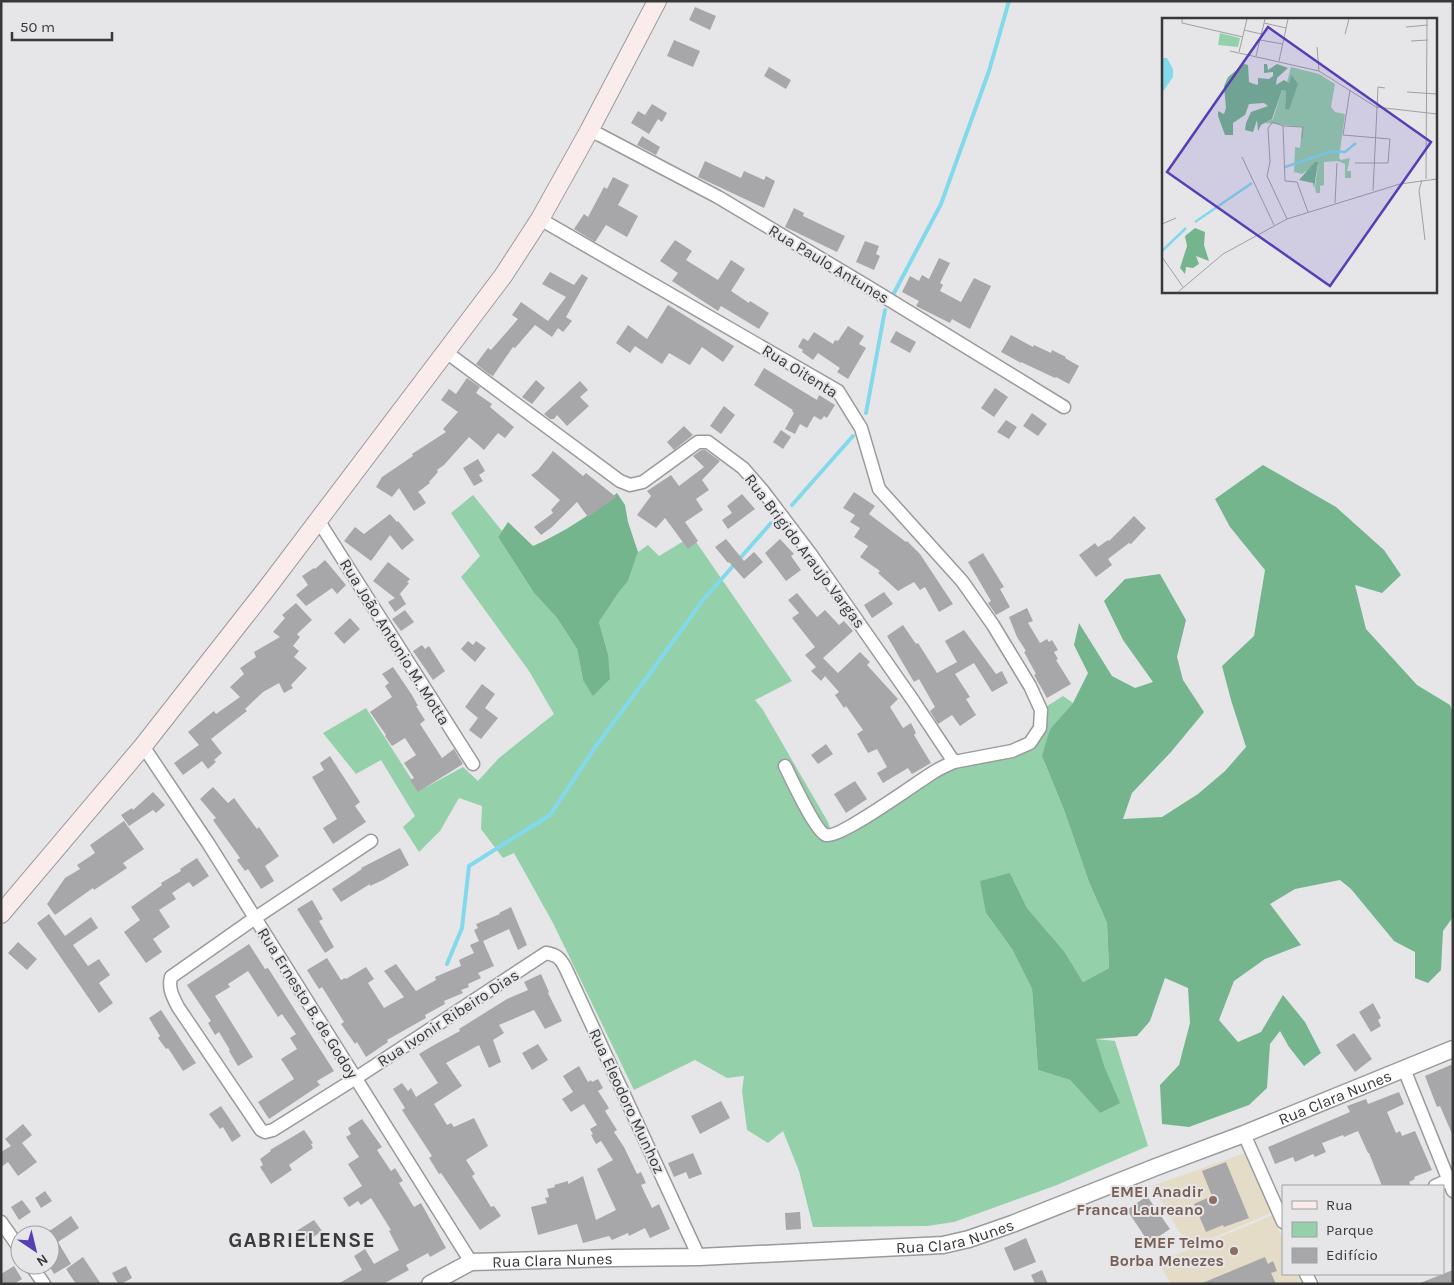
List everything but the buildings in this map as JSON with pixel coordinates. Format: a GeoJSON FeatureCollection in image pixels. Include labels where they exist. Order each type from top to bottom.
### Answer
{"type":"FeatureCollection","features":[{"type":"Feature","properties":{"kind":"main road"},"geometry":{"type":"LineString","coordinates":[[1,914],[143,746],[267,588],[503,276],[540,219],[590,131],[657,1]]}},
{"type":"Feature","properties":{"kind":"street","name":"Rua Paulo Antunes"},"geometry":{"type":"LineString","coordinates":[[590,131],[718,197],[1064,407]]}},
{"type":"Feature","properties":{"kind":"street","name":"Rua Oitenta"},"geometry":{"type":"LineString","coordinates":[[540,219],[838,391],[861,428],[879,488],[962,581],[993,625],[1041,710],[1040,728],[1030,743],[1012,751],[954,762]]}},
{"type":"Feature","properties":{"kind":"street","name":"Rua Brigido Araujo Vargas"},"geometry":{"type":"LineString","coordinates":[[446,352],[620,481],[630,485],[643,482],[698,442],[708,442],[743,468],[810,553],[954,762]]}},
{"type":"Feature","properties":{"kind":"street","name":"Rua João Antonio M. Motta"},"geometry":{"type":"LineString","coordinates":[[318,520],[473,764]]}},
{"type":"Feature","properties":{"kind":"street","name":"Rua Ernesto B. de Godoy"},"geometry":{"type":"LineString","coordinates":[[143,746],[208,843],[470,1262]]}},
{"type":"Feature","properties":{"kind":"street"},"geometry":{"type":"LineString","coordinates":[[785,766],[810,815],[821,831],[828,836],[842,831],[936,771],[954,762]]}},
{"type":"Feature","properties":{"kind":"street"},"geometry":{"type":"LineString","coordinates":[[255,918],[371,841]]}},
{"type":"Feature","properties":{"kind":"street","name":"Rua Ivonir Ribeiro Dias"},"geometry":{"type":"LineString","coordinates":[[255,918],[171,977],[169,984],[171,994],[178,1008],[261,1130],[266,1132],[273,1130],[356,1078],[546,953]]}},
{"type":"Feature","properties":{"kind":"street","name":"Rua Eleodoro Munhoz"},"geometry":{"type":"LineString","coordinates":[[546,953],[561,959],[699,1257]]}},
{"type":"Feature","properties":{"kind":"street","name":"Rua Clara Nunes"},"geometry":{"type":"LineString","coordinates":[[430,1284],[470,1262],[699,1257],[943,1245],[970,1239],[1244,1134],[1453,1049]]}},
{"type":"Feature","properties":{"kind":"street"},"geometry":{"type":"LineString","coordinates":[[1404,1069],[1450,1186]]}},
{"type":"Feature","properties":{"kind":"street"},"geometry":{"type":"LineString","coordinates":[[1244,1134],[1282,1220]]}},
{"type":"Feature","properties":{"kind":"street"},"geometry":{"type":"LineString","coordinates":[[1,1222],[10,1235]]}},
{"type":"Feature","properties":{"kind":"shaded area","name":"EMEI Anadir Franca Laureano"},"geometry":{"type":"Polygon","coordinates":[[[1245,1153],[1271,1213],[1189,1248],[1152,1186],[1245,1153]]]}},
{"type":"Feature","properties":{"kind":"shaded area","name":"EMEF Telmo Borba Menezes"},"geometry":{"type":"Polygon","coordinates":[[[1273,1215],[1282,1238],[1282,1275],[1297,1275],[1301,1284],[1171,1284],[1158,1262],[1273,1215]]]}},
{"type":"Feature","properties":{"kind":"green space"},"geometry":{"type":"Polygon","coordinates":[[[1263,465],[1336,507],[1384,550],[1401,575],[1382,593],[1355,585],[1366,629],[1417,685],[1450,705],[1453,713],[1453,917],[1443,931],[1441,970],[1428,983],[1415,978],[1415,952],[1394,941],[1351,889],[1340,880],[1295,889],[1270,904],[1301,945],[1265,959],[1234,981],[1219,1020],[1238,1042],[1261,1032],[1283,995],[1305,1022],[1321,1053],[1304,1066],[1289,1047],[1280,1031],[1270,1044],[1267,1088],[1249,1105],[1189,1127],[1162,1124],[1160,1085],[1179,1065],[1190,1023],[1188,988],[1165,978],[1150,1021],[1137,1036],[1096,1039],[1105,1068],[1120,1103],[1100,1113],[1070,1080],[1038,1070],[1032,989],[1012,949],[986,913],[980,881],[1010,873],[1027,908],[1064,951],[1083,982],[1109,968],[1107,923],[1089,882],[1064,810],[1042,756],[1050,729],[1073,703],[1088,673],[1074,645],[1079,623],[1112,676],[1135,688],[1153,682],[1123,640],[1104,601],[1125,579],[1160,574],[1186,620],[1177,657],[1183,680],[1204,712],[1171,752],[1132,793],[1123,819],[1162,817],[1198,794],[1225,771],[1246,747],[1222,666],[1254,636],[1265,570],[1230,527],[1215,499],[1263,465]]]}},
{"type":"Feature","properties":{"kind":"green space"},"geometry":{"type":"Polygon","coordinates":[[[617,493],[625,505],[628,522],[638,552],[628,581],[599,622],[608,654],[610,679],[593,696],[583,680],[577,649],[557,618],[534,593],[498,537],[508,522],[533,546],[577,523],[617,493]]]}},
{"type":"Feature","properties":{"kind":"green space"},"geometry":{"type":"Polygon","coordinates":[[[473,495],[502,531],[498,537],[534,593],[557,618],[577,649],[583,680],[608,654],[599,622],[628,581],[638,552],[648,545],[659,556],[692,536],[792,681],[755,700],[763,710],[828,822],[833,838],[954,764],[1030,743],[1041,710],[1063,696],[1073,703],[1050,729],[1044,761],[1064,810],[1089,882],[1107,923],[1109,968],[1083,982],[1064,951],[1027,908],[1010,873],[986,913],[1012,949],[1032,989],[1038,1070],[1070,1080],[1100,1113],[1105,1068],[1096,1039],[1115,1041],[1148,1146],[1057,1185],[954,1222],[927,1226],[813,1227],[799,1171],[783,1131],[768,1143],[747,1130],[742,1091],[744,1076],[727,1078],[695,1060],[634,1090],[553,923],[514,853],[503,858],[481,829],[482,806],[459,798],[440,831],[419,852],[403,827],[415,816],[381,760],[356,774],[323,733],[366,708],[419,791],[463,767],[478,781],[499,758],[554,714],[529,671],[461,577],[480,556],[451,513],[473,495]]]}},
{"type":"Feature","properties":{"kind":"waterway"},"geometry":{"type":"LineString","coordinates":[[894,293],[941,204],[989,71],[1009,1]]}},
{"type":"Feature","properties":{"kind":"waterway"},"geometry":{"type":"LineString","coordinates":[[866,413],[885,310]]}},
{"type":"Feature","properties":{"kind":"waterway"},"geometry":{"type":"LineString","coordinates":[[792,505],[853,436]]}},
{"type":"Feature","properties":{"kind":"waterway"},"geometry":{"type":"LineString","coordinates":[[447,964],[462,928],[469,866],[550,815],[596,746],[703,600],[771,523]]}},
{"type":"Feature","properties":{"kind":"place","name":"EMEI Anadir Franca Laureano"},"geometry":{"type":"Point","coordinates":[1213,1200]}},
{"type":"Feature","properties":{"kind":"place","name":"EMEF Telmo Borba Menezes"},"geometry":{"type":"Point","coordinates":[1234,1251]}},
{"type":"Feature","properties":{"kind":"district","name":"GABRIELENSE"},"geometry":{"type":"Point","coordinates":[302,1240]}}]}
